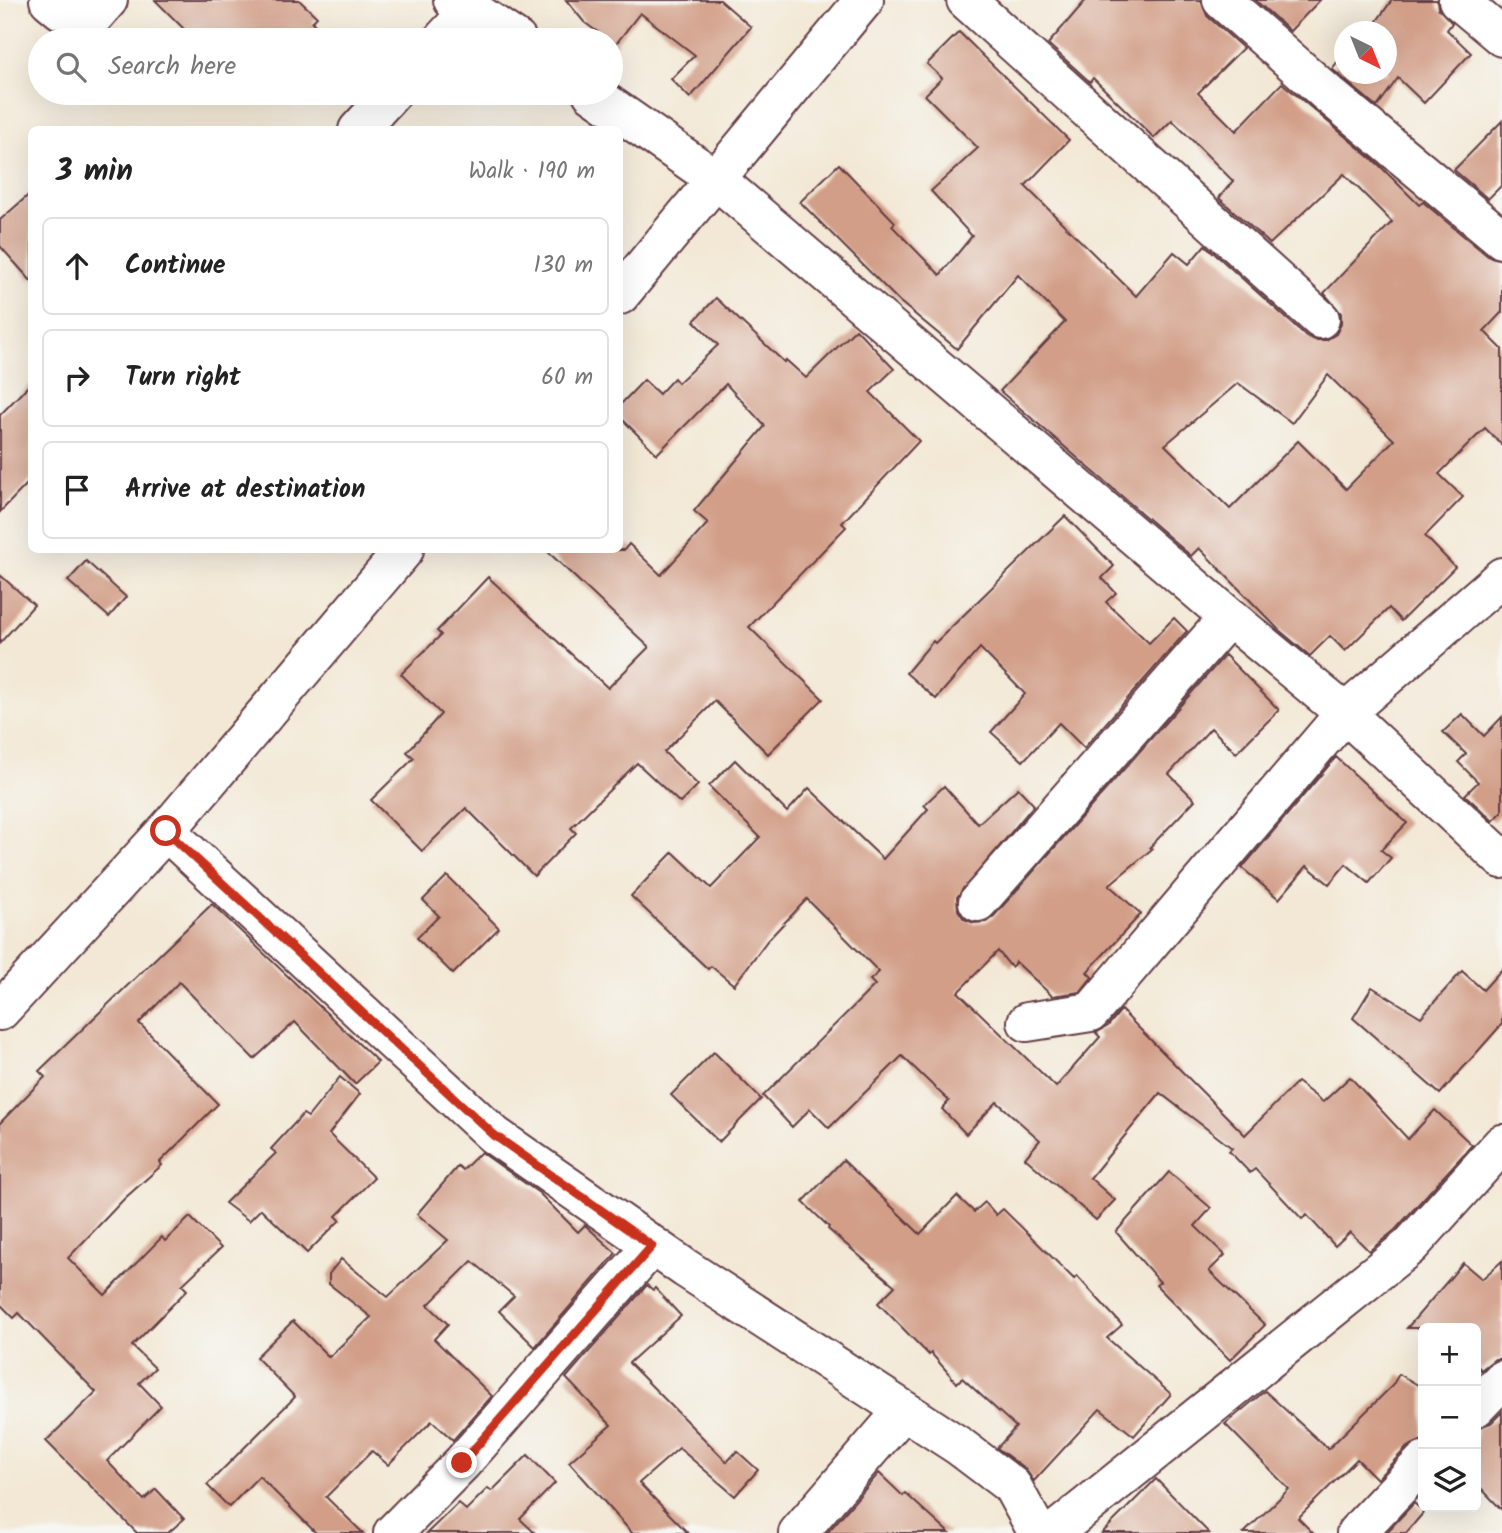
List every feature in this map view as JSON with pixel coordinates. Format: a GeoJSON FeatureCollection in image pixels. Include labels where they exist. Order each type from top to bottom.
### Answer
{"type":"FeatureCollection","features":[{"type":"Feature","properties":{"kind":"street"},"geometry":{"type":"LineString","coordinates":[[49,0],[61,10],[93,17],[108,0]]}},
{"type":"Feature","properties":{"kind":"street"},"geometry":{"type":"LineString","coordinates":[[623,291],[864,0]]}},
{"type":"Feature","properties":{"kind":"street"},"geometry":{"type":"LineString","coordinates":[[966,0],[1320,319]]}},
{"type":"Feature","properties":{"kind":"street"},"geometry":{"type":"LineString","coordinates":[[1222,0],[1328,94],[1502,239]]}},
{"type":"Feature","properties":{"kind":"street"},"geometry":{"type":"LineString","coordinates":[[1458,0],[1502,37]]}},
{"type":"Feature","properties":{"kind":"street"},"geometry":{"type":"LineString","coordinates":[[449,28],[462,4],[499,28]]}},
{"type":"Feature","properties":{"kind":"street"},"geometry":{"type":"LineString","coordinates":[[362,126],[381,105]]}},
{"type":"Feature","properties":{"kind":"street"},"geometry":{"type":"LineString","coordinates":[[609,105],[717,180],[1345,713],[1502,859]]}},
{"type":"Feature","properties":{"kind":"street"},"geometry":{"type":"LineString","coordinates":[[0,1011],[166,831],[401,553]]}},
{"type":"Feature","properties":{"kind":"street"},"geometry":{"type":"LineString","coordinates":[[1027,1022],[1091,1012],[1345,713],[1502,577]]}},
{"type":"Feature","properties":{"kind":"street"},"geometry":{"type":"LineString","coordinates":[[978,902],[1229,617]]}},
{"type":"Feature","properties":{"kind":"street"},"geometry":{"type":"LineString","coordinates":[[166,831],[494,1135],[652,1246],[960,1446],[1012,1486],[1038,1533]]}},
{"type":"Feature","properties":{"kind":"street"},"geometry":{"type":"LineString","coordinates":[[1053,1533],[1410,1246],[1502,1144]]}},
{"type":"Feature","properties":{"kind":"street"},"geometry":{"type":"LineString","coordinates":[[393,1533],[462,1463],[652,1246]]}},
{"type":"Feature","properties":{"kind":"street"},"geometry":{"type":"LineString","coordinates":[[1481,1402],[1502,1380]]}},
{"type":"Feature","properties":{"kind":"street"},"geometry":{"type":"LineString","coordinates":[[798,1533],[903,1411]]}},
{"type":"Feature","properties":{"kind":"street"},"geometry":{"type":"LineString","coordinates":[[1356,1533],[1418,1467]]}},
{"type":"Feature","properties":{"kind":"building"},"geometry":{"type":"Polygon","coordinates":[[[155,0],[299,0],[317,17],[312,22],[318,28],[183,28],[155,0]]]}},
{"type":"Feature","properties":{"kind":"building"},"geometry":{"type":"Polygon","coordinates":[[[566,0],[720,0],[751,27],[690,98],[671,79],[695,55],[640,13],[623,35],[623,28],[592,28],[566,0]]]}},
{"type":"Feature","properties":{"kind":"building"},"geometry":{"type":"Polygon","coordinates":[[[1086,0],[1201,0],[1207,16],[1243,48],[1198,93],[1236,131],[1282,83],[1379,165],[1419,205],[1423,202],[1488,256],[1502,260],[1502,312],[1484,331],[1502,349],[1502,445],[1485,428],[1439,474],[1463,497],[1425,536],[1455,567],[1401,621],[1389,608],[1345,651],[1330,636],[1310,656],[1279,630],[1199,548],[1191,556],[1000,391],[1065,322],[1018,275],[957,349],[899,301],[800,202],[839,164],[895,222],[892,226],[940,275],[972,236],[931,191],[978,148],[925,95],[942,78],[927,64],[959,32],[1069,140],[1025,186],[1136,296],[1174,252],[1189,264],[1205,245],[1306,336],[1315,340],[1326,340],[1336,334],[1341,324],[1341,313],[1324,293],[1392,222],[1344,174],[1270,244],[1219,198],[1233,181],[1172,120],[1154,138],[1093,78],[1090,82],[1048,44],[1086,0]],[[1328,375],[1292,423],[1238,383],[1165,445],[1230,509],[1298,441],[1346,489],[1394,440],[1328,375]]]}},
{"type":"Feature","properties":{"kind":"building"},"geometry":{"type":"Polygon","coordinates":[[[1255,0],[1320,0],[1290,31],[1255,0]]]}},
{"type":"Feature","properties":{"kind":"building"},"geometry":{"type":"Polygon","coordinates":[[[1392,0],[1437,0],[1438,8],[1452,23],[1447,30],[1471,53],[1424,103],[1397,79],[1397,21],[1377,21],[1392,0]]]}},
{"type":"Feature","properties":{"kind":"building"},"geometry":{"type":"Polygon","coordinates":[[[1350,84],[1394,84],[1377,107],[1350,84]]]}},
{"type":"Feature","properties":{"kind":"building"},"geometry":{"type":"Polygon","coordinates":[[[1502,121],[1502,185],[1488,199],[1454,170],[1502,121]]]}},
{"type":"Feature","properties":{"kind":"building"},"geometry":{"type":"Polygon","coordinates":[[[28,196],[28,278],[0,246],[0,220],[28,196]]]}},
{"type":"Feature","properties":{"kind":"building"},"geometry":{"type":"Polygon","coordinates":[[[716,298],[784,362],[786,360],[806,378],[856,329],[894,369],[870,392],[919,441],[842,523],[846,527],[749,627],[823,699],[768,754],[715,701],[664,752],[698,785],[680,803],[637,763],[571,828],[576,833],[534,876],[466,808],[422,851],[371,800],[414,758],[407,752],[441,714],[401,674],[441,635],[437,631],[488,577],[608,688],[649,647],[549,553],[623,553],[629,544],[661,575],[708,523],[694,511],[765,426],[726,384],[657,454],[623,420],[623,402],[644,380],[659,394],[674,378],[678,383],[718,345],[694,321],[716,298]]]}},
{"type":"Feature","properties":{"kind":"building"},"geometry":{"type":"Polygon","coordinates":[[[28,386],[28,483],[0,512],[0,415],[28,386]]]}},
{"type":"Feature","properties":{"kind":"building"},"geometry":{"type":"Polygon","coordinates":[[[1065,516],[1114,566],[1102,578],[1116,593],[1106,602],[1149,643],[1174,618],[1187,631],[1084,748],[1059,723],[1023,761],[991,732],[1025,694],[980,648],[936,699],[906,673],[933,641],[935,643],[1065,516]]]}},
{"type":"Feature","properties":{"kind":"building"},"geometry":{"type":"Polygon","coordinates":[[[86,561],[126,597],[109,617],[68,581],[86,561]]]}},
{"type":"Feature","properties":{"kind":"building"},"geometry":{"type":"Polygon","coordinates":[[[0,575],[34,605],[0,643],[0,575]]]}},
{"type":"Feature","properties":{"kind":"building"},"geometry":{"type":"Polygon","coordinates":[[[1225,655],[1279,710],[1236,753],[1211,728],[1169,774],[1195,800],[1150,847],[1152,849],[1109,885],[1141,914],[1087,972],[1092,977],[1080,992],[1052,996],[1016,962],[1011,967],[998,951],[958,992],[1056,1087],[1100,1037],[1096,1033],[1108,1026],[1121,1010],[1245,1135],[1297,1082],[1323,1102],[1350,1077],[1408,1139],[1435,1110],[1472,1145],[1395,1230],[1369,1251],[1350,1232],[1335,1246],[1307,1215],[1302,1219],[1255,1169],[1250,1173],[1229,1151],[1232,1148],[1160,1093],[1090,1178],[1115,1200],[1096,1220],[1025,1158],[1040,1140],[997,1102],[966,1134],[942,1109],[949,1101],[902,1056],[829,1128],[810,1109],[792,1127],[763,1096],[875,985],[870,980],[879,972],[807,899],[767,941],[734,985],[711,966],[708,969],[631,896],[673,852],[711,888],[760,837],[709,786],[735,760],[787,812],[809,788],[883,859],[928,809],[924,805],[944,786],[978,824],[1018,788],[1034,805],[957,897],[958,910],[964,919],[974,923],[986,922],[1225,655]]]}},
{"type":"Feature","properties":{"kind":"building"},"geometry":{"type":"Polygon","coordinates":[[[1462,714],[1484,736],[1502,717],[1502,812],[1493,821],[1465,795],[1478,782],[1458,762],[1466,754],[1443,732],[1462,714]]]}},
{"type":"Feature","properties":{"kind":"building"},"geometry":{"type":"Polygon","coordinates":[[[1336,757],[1407,823],[1381,850],[1391,858],[1369,883],[1346,864],[1329,884],[1307,866],[1279,899],[1242,868],[1336,757]]]}},
{"type":"Feature","properties":{"kind":"building"},"geometry":{"type":"Polygon","coordinates":[[[447,876],[499,928],[453,974],[417,938],[439,916],[423,900],[447,876]]]}},
{"type":"Feature","properties":{"kind":"building"},"geometry":{"type":"Polygon","coordinates":[[[212,904],[378,1062],[355,1084],[295,1022],[254,1059],[179,982],[139,1023],[218,1104],[160,1162],[162,1165],[124,1199],[68,1258],[105,1295],[162,1237],[165,1241],[190,1217],[221,1248],[182,1285],[187,1290],[132,1346],[155,1368],[139,1383],[161,1406],[107,1461],[144,1500],[156,1489],[184,1519],[168,1533],[137,1533],[46,1441],[96,1392],[19,1313],[14,1318],[0,1304],[0,1123],[45,1077],[39,1071],[212,904]]]}},
{"type":"Feature","properties":{"kind":"building"},"geometry":{"type":"Polygon","coordinates":[[[1502,969],[1502,1024],[1440,1094],[1353,1018],[1372,987],[1421,1017],[1462,971],[1483,990],[1502,969]]]}},
{"type":"Feature","properties":{"kind":"building"},"geometry":{"type":"Polygon","coordinates":[[[714,1052],[761,1099],[719,1142],[671,1095],[714,1052]]]}},
{"type":"Feature","properties":{"kind":"building"},"geometry":{"type":"Polygon","coordinates":[[[340,1077],[360,1094],[329,1134],[374,1178],[336,1216],[340,1220],[307,1253],[261,1209],[249,1221],[225,1203],[276,1153],[271,1149],[303,1114],[308,1117],[340,1077]]]}},
{"type":"Feature","properties":{"kind":"building"},"geometry":{"type":"Polygon","coordinates":[[[481,1152],[539,1193],[578,1232],[585,1225],[616,1253],[535,1347],[499,1311],[514,1296],[472,1261],[428,1305],[448,1324],[434,1339],[492,1396],[453,1440],[432,1421],[388,1465],[372,1451],[326,1497],[363,1533],[316,1533],[259,1476],[229,1507],[207,1485],[295,1397],[256,1357],[293,1321],[329,1357],[371,1317],[329,1284],[329,1274],[341,1259],[388,1297],[448,1240],[417,1214],[458,1166],[463,1170],[481,1152]]]}},
{"type":"Feature","properties":{"kind":"building"},"geometry":{"type":"Polygon","coordinates":[[[843,1160],[920,1234],[957,1196],[974,1212],[985,1202],[996,1215],[1003,1209],[1074,1279],[1077,1276],[1122,1325],[1107,1338],[1171,1394],[1134,1436],[1100,1409],[1034,1481],[1025,1469],[997,1448],[1016,1427],[962,1378],[957,1383],[931,1353],[929,1355],[878,1303],[895,1286],[828,1229],[803,1202],[843,1160]]]}},
{"type":"Feature","properties":{"kind":"building"},"geometry":{"type":"Polygon","coordinates":[[[1169,1172],[1211,1208],[1195,1226],[1225,1255],[1209,1271],[1265,1325],[1230,1360],[1156,1285],[1160,1282],[1116,1232],[1169,1172]]]}},
{"type":"Feature","properties":{"kind":"building"},"geometry":{"type":"Polygon","coordinates":[[[1502,1261],[1502,1359],[1495,1359],[1481,1370],[1481,1323],[1418,1323],[1418,1328],[1407,1328],[1463,1263],[1482,1279],[1502,1261]]]}},
{"type":"Feature","properties":{"kind":"building"},"geometry":{"type":"Polygon","coordinates":[[[647,1285],[653,1290],[655,1288],[681,1316],[629,1363],[727,1462],[737,1451],[758,1470],[735,1496],[679,1448],[639,1483],[688,1533],[632,1533],[569,1462],[611,1425],[566,1378],[647,1285]]]}},
{"type":"Feature","properties":{"kind":"building"},"geometry":{"type":"Polygon","coordinates":[[[1399,1374],[1418,1385],[1418,1442],[1407,1447],[1377,1479],[1357,1459],[1298,1518],[1313,1533],[1244,1533],[1289,1489],[1225,1424],[1265,1391],[1328,1449],[1392,1386],[1399,1374]]]}},
{"type":"Feature","properties":{"kind":"building"},"geometry":{"type":"Polygon","coordinates":[[[1502,1412],[1502,1510],[1481,1488],[1481,1426],[1491,1423],[1502,1412]]]}},
{"type":"Feature","properties":{"kind":"building"},"geometry":{"type":"Polygon","coordinates":[[[528,1455],[555,1483],[520,1519],[535,1533],[427,1533],[458,1503],[466,1510],[488,1488],[492,1491],[528,1455]]]}},
{"type":"Feature","properties":{"kind":"building"},"geometry":{"type":"Polygon","coordinates":[[[879,1473],[903,1496],[905,1493],[949,1533],[827,1533],[879,1473]]]}},
{"type":"Feature","properties":{"kind":"building"},"geometry":{"type":"Polygon","coordinates":[[[1156,1479],[1209,1533],[1102,1533],[1156,1479]]]}},
{"type":"Feature","properties":{"kind":"building"},"geometry":{"type":"Polygon","coordinates":[[[1414,1503],[1418,1507],[1418,1512],[1424,1512],[1406,1533],[1386,1533],[1414,1503]]]}},
{"type":"Feature","properties":{"kind":"route"},"geometry":{"type":"LineString","coordinates":[[166,831],[494,1135],[652,1246],[462,1463]]}}]}
